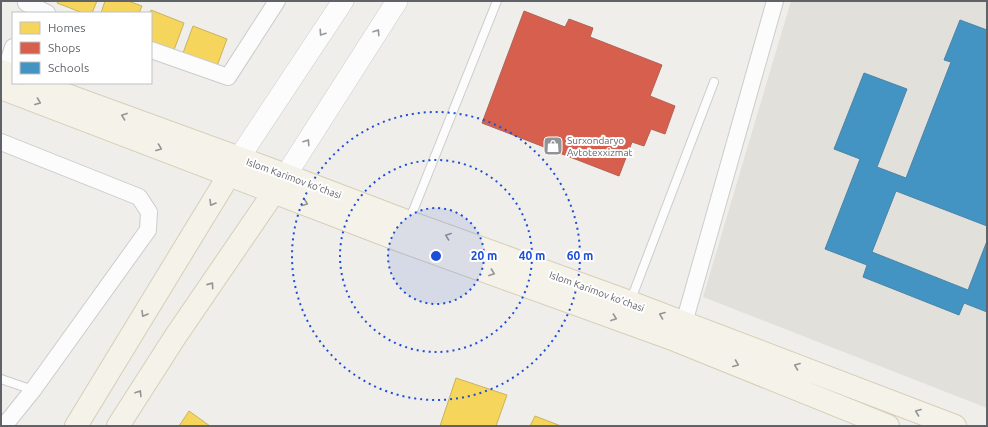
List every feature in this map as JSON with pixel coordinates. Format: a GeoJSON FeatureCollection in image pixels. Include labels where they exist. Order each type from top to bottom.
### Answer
{"type":"FeatureCollection","features":[{"type":"Feature","properties":{"kind":"main road"},"geometry":{"type":"LineString","coordinates":[[23,84],[234,166]]}},
{"type":"Feature","properties":{"kind":"main road"},"geometry":{"type":"LineString","coordinates":[[36,84],[234,166]]}},
{"type":"Feature","properties":{"kind":"main road"},"geometry":{"type":"LineString","coordinates":[[76,426],[234,166]]}},
{"type":"Feature","properties":{"kind":"main road","name":"Islom Karimov ko'chasi"},"geometry":{"type":"LineString","coordinates":[[234,166],[281,183],[409,222],[630,302],[955,426]]}},
{"type":"Feature","properties":{"kind":"main road"},"geometry":{"type":"LineString","coordinates":[[118,426],[174,337],[281,183]]}},
{"type":"Feature","properties":{"kind":"main road","name":"Islom Karimov ko'chasi"},"geometry":{"type":"LineString","coordinates":[[281,183],[404,242],[675,340],[888,426]]}},
{"type":"Feature","properties":{"kind":"street"},"geometry":{"type":"LineString","coordinates":[[152,50],[228,76],[277,1]]}},
{"type":"Feature","properties":{"kind":"street"},"geometry":{"type":"LineString","coordinates":[[234,166],[344,1]]}},
{"type":"Feature","properties":{"kind":"street"},"geometry":{"type":"LineString","coordinates":[[281,183],[397,1]]}},
{"type":"Feature","properties":{"kind":"street"},"geometry":{"type":"LineString","coordinates":[[684,323],[775,1]]}},
{"type":"Feature","properties":{"kind":"street"},"geometry":{"type":"LineString","coordinates":[[25,6],[44,12]]}},
{"type":"Feature","properties":{"kind":"street"},"geometry":{"type":"LineString","coordinates":[[5,77],[12,51]]}},
{"type":"Feature","properties":{"kind":"street"},"geometry":{"type":"LineString","coordinates":[[1,142],[139,197],[149,212],[148,230],[33,390],[4,426]]}},
{"type":"Feature","properties":{"kind":"lane"},"geometry":{"type":"LineString","coordinates":[[409,222],[496,1]]}},
{"type":"Feature","properties":{"kind":"lane"},"geometry":{"type":"LineString","coordinates":[[630,302],[714,82]]}},
{"type":"Feature","properties":{"kind":"lane"},"geometry":{"type":"LineString","coordinates":[[1,379],[33,390]]}},
{"type":"Feature","properties":{"kind":"shaded area"},"geometry":{"type":"Polygon","coordinates":[[[791,1],[987,1],[987,408],[703,297],[791,1]]]}},
{"type":"Feature","properties":{"kind":"building: Homes"},"geometry":{"type":"Polygon","coordinates":[[[58,1],[97,1],[92,12],[80,12],[57,3],[58,1]]]}},
{"type":"Feature","properties":{"kind":"building: Homes"},"geometry":{"type":"Polygon","coordinates":[[[105,1],[128,1],[142,6],[139,12],[101,12],[105,1]]]}},
{"type":"Feature","properties":{"kind":"building: Homes"},"geometry":{"type":"Polygon","coordinates":[[[151,10],[184,23],[174,50],[152,41],[152,12],[150,12],[151,10]]]}},
{"type":"Feature","properties":{"kind":"building: Homes"},"geometry":{"type":"Polygon","coordinates":[[[193,26],[227,39],[217,66],[183,53],[193,26]]]}},
{"type":"Feature","properties":{"kind":"building: Homes"},"geometry":{"type":"Polygon","coordinates":[[[456,378],[507,395],[496,426],[440,426],[456,378]]]}},
{"type":"Feature","properties":{"kind":"building: Homes"},"geometry":{"type":"Polygon","coordinates":[[[189,411],[210,426],[179,426],[189,411]]]}},
{"type":"Feature","properties":{"kind":"building: Homes"},"geometry":{"type":"Polygon","coordinates":[[[535,416],[561,426],[530,426],[535,416]]]}},
{"type":"Feature","properties":{"kind":"building: Shops"},"geometry":{"type":"Polygon","coordinates":[[[524,11],[565,27],[569,19],[593,28],[590,37],[662,65],[650,96],[675,106],[665,134],[651,129],[644,146],[632,142],[619,176],[482,123],[524,11]]]}},
{"type":"Feature","properties":{"kind":"building: Schools"},"geometry":{"type":"Polygon","coordinates":[[[960,20],[987,30],[987,226],[896,191],[872,252],[968,290],[987,241],[987,312],[964,303],[959,315],[863,277],[867,265],[825,249],[860,159],[834,149],[864,73],[907,89],[877,167],[906,178],[951,62],[944,60],[960,20]]]}},
{"type":"Feature","properties":{"kind":"place","name":"Surxondaryo Avtotexxizmat"},"geometry":{"type":"Point","coordinates":[553,146]}}]}
